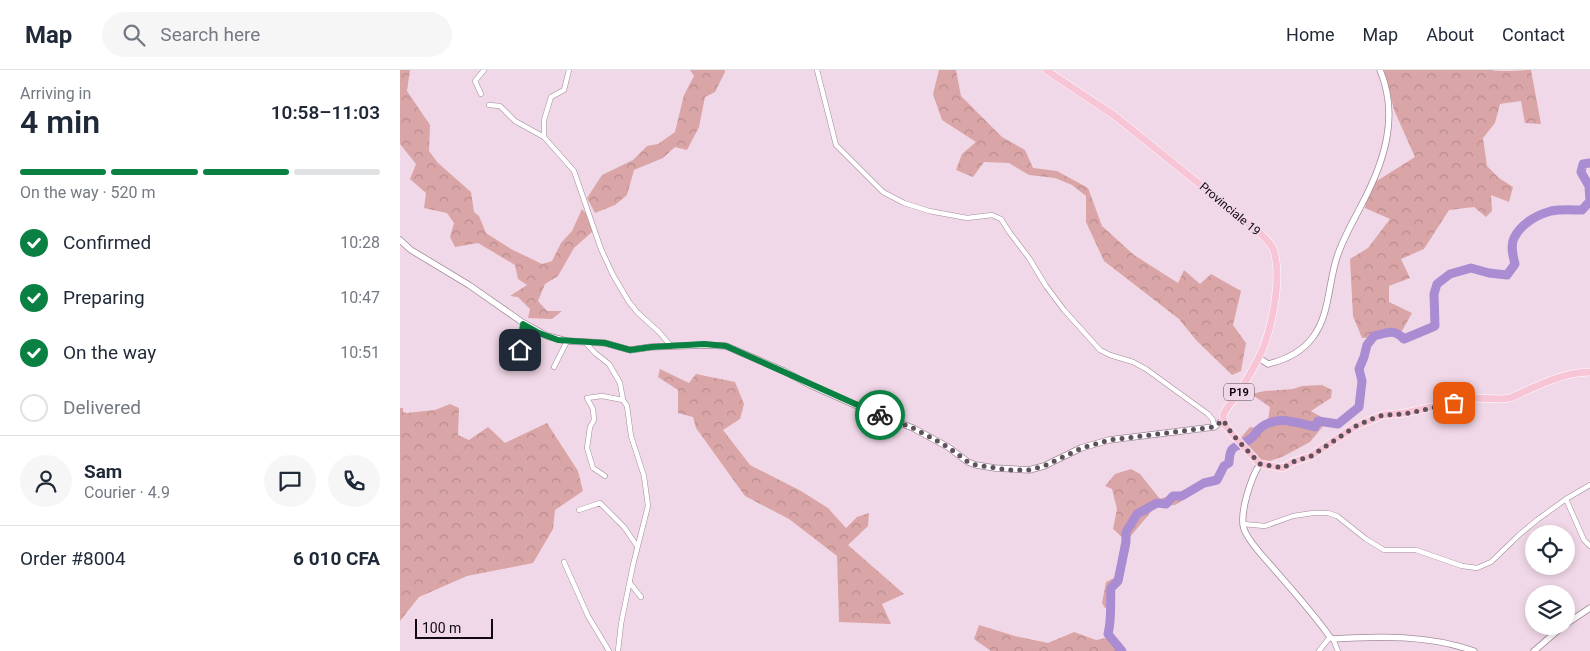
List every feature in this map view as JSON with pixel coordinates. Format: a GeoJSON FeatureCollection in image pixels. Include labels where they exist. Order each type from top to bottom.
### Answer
{"type":"FeatureCollection","features":[{"type":"Feature","properties":{"kind":"main road","name":"Provinciale 19"},"geometry":{"type":"LineString","coordinates":[[1046,70],[1115,116],[1270,243],[1274,251],[1276,266],[1275,296],[1270,326],[1259,358],[1238,394],[1224,412],[1223,420]]}},
{"type":"Feature","properties":{"kind":"main road"},"geometry":{"type":"LineString","coordinates":[[1223,420],[1232,434],[1260,464],[1283,468],[1293,462],[1311,456],[1356,426],[1383,415],[1405,414],[1472,398],[1510,398],[1565,376],[1590,372]]}},
{"type":"Feature","properties":{"kind":"street"},"geometry":{"type":"LineString","coordinates":[[482,94],[476,80],[484,70]]}},
{"type":"Feature","properties":{"kind":"street"},"geometry":{"type":"LineString","coordinates":[[544,136],[544,120],[551,96],[564,90],[569,70]]}},
{"type":"Feature","properties":{"kind":"street"},"geometry":{"type":"LineString","coordinates":[[817,70],[836,145],[884,192],[904,203],[929,211],[967,218],[992,215],[1000,218],[1064,310],[1100,350],[1133,362],[1151,373],[1208,414],[1213,420],[1214,427]]}},
{"type":"Feature","properties":{"kind":"street"},"geometry":{"type":"LineString","coordinates":[[1259,358],[1268,364],[1300,351],[1314,336],[1321,323],[1325,313],[1337,255],[1372,183],[1388,132],[1390,122],[1389,99],[1380,70]]}},
{"type":"Feature","properties":{"kind":"street"},"geometry":{"type":"LineString","coordinates":[[489,105],[500,106],[515,121],[544,136],[574,171],[601,249],[613,275],[629,302],[671,346]]}},
{"type":"Feature","properties":{"kind":"street"},"geometry":{"type":"LineString","coordinates":[[400,240],[411,250],[469,285],[523,324],[547,336],[567,341],[605,343],[630,350],[671,346],[716,345],[734,348],[810,385],[913,428],[976,465],[1029,470],[1044,466],[1082,448],[1110,440],[1214,427],[1223,420]]}},
{"type":"Feature","properties":{"kind":"street"},"geometry":{"type":"LineString","coordinates":[[520,350],[523,324]]}},
{"type":"Feature","properties":{"kind":"street"},"geometry":{"type":"LineString","coordinates":[[554,367],[567,341]]}},
{"type":"Feature","properties":{"kind":"street"},"geometry":{"type":"LineString","coordinates":[[586,343],[611,367],[620,383],[623,400],[627,406],[630,430],[644,476],[648,506],[644,527],[637,546],[621,624],[618,651]]}},
{"type":"Feature","properties":{"kind":"street"},"geometry":{"type":"LineString","coordinates":[[605,476],[593,468],[587,448],[590,427],[594,420],[593,409],[587,398],[602,396],[623,400]]}},
{"type":"Feature","properties":{"kind":"street"},"geometry":{"type":"LineString","coordinates":[[1260,464],[1254,472],[1250,483],[1244,510],[1243,524],[1245,532],[1260,553],[1332,638],[1338,651]]}},
{"type":"Feature","properties":{"kind":"street"},"geometry":{"type":"LineString","coordinates":[[1243,524],[1265,526],[1293,516],[1328,513],[1337,516],[1366,539],[1384,550],[1416,550],[1462,566],[1477,568],[1491,562],[1519,535],[1566,499],[1590,485]]}},
{"type":"Feature","properties":{"kind":"street"},"geometry":{"type":"LineString","coordinates":[[1566,499],[1584,540],[1590,546]]}},
{"type":"Feature","properties":{"kind":"street"},"geometry":{"type":"LineString","coordinates":[[579,510],[600,503],[624,527],[637,546]]}},
{"type":"Feature","properties":{"kind":"street"},"geometry":{"type":"LineString","coordinates":[[564,562],[588,616],[609,651]]}},
{"type":"Feature","properties":{"kind":"street"},"geometry":{"type":"LineString","coordinates":[[630,583],[641,597]]}},
{"type":"Feature","properties":{"kind":"street"},"geometry":{"type":"LineString","coordinates":[[1575,618],[1590,608]]}},
{"type":"Feature","properties":{"kind":"street"},"geometry":{"type":"LineString","coordinates":[[1534,651],[1553,635]]}},
{"type":"Feature","properties":{"kind":"street"},"geometry":{"type":"LineString","coordinates":[[1319,651],[1332,638],[1402,638],[1441,642],[1474,651]]}},
{"type":"Feature","properties":{"kind":"green space"},"geometry":{"type":"Polygon","coordinates":[[[400,70],[410,70],[407,91],[430,125],[429,151],[438,163],[471,192],[474,212],[479,216],[486,233],[511,249],[542,264],[552,261],[561,243],[572,231],[582,209],[591,220],[592,232],[574,248],[558,276],[545,284],[538,301],[547,311],[562,311],[552,319],[528,318],[530,309],[518,297],[510,296],[527,285],[518,279],[515,265],[478,243],[455,247],[450,237],[454,223],[447,213],[424,208],[426,193],[410,179],[416,164],[400,144],[400,70]]]}},
{"type":"Feature","properties":{"kind":"green space"},"geometry":{"type":"Polygon","coordinates":[[[690,70],[725,70],[725,72],[715,92],[705,97],[699,127],[687,150],[675,147],[663,158],[634,170],[627,195],[615,205],[595,213],[587,198],[602,175],[633,160],[647,146],[658,144],[675,132],[684,95],[694,76],[690,70]]]}},
{"type":"Feature","properties":{"kind":"green space"},"geometry":{"type":"Polygon","coordinates":[[[939,70],[956,70],[961,96],[1002,137],[1025,150],[1033,168],[1057,171],[1088,188],[1102,226],[1134,255],[1178,283],[1184,270],[1200,284],[1211,274],[1241,291],[1233,325],[1246,343],[1241,371],[1232,375],[1196,340],[1179,319],[1104,261],[1086,222],[1086,196],[1072,185],[1055,178],[1029,175],[1009,163],[984,162],[973,177],[956,170],[962,154],[976,142],[942,120],[933,94],[939,70]]]}},
{"type":"Feature","properties":{"kind":"green space"},"geometry":{"type":"Polygon","coordinates":[[[1384,70],[1531,70],[1541,124],[1525,123],[1521,101],[1500,104],[1495,123],[1483,138],[1487,166],[1499,178],[1513,187],[1509,202],[1491,195],[1492,211],[1486,217],[1474,207],[1449,210],[1424,249],[1401,259],[1410,278],[1389,286],[1389,302],[1412,313],[1402,331],[1383,337],[1362,338],[1353,316],[1350,259],[1368,248],[1390,219],[1365,208],[1368,190],[1372,184],[1415,157],[1394,110],[1384,70]]]}},
{"type":"Feature","properties":{"kind":"green space"},"geometry":{"type":"Polygon","coordinates":[[[660,369],[689,383],[696,374],[735,382],[744,404],[740,419],[723,430],[750,465],[801,491],[828,508],[846,528],[857,517],[869,513],[868,526],[848,545],[904,594],[882,604],[891,624],[839,622],[837,556],[789,519],[745,496],[696,428],[693,417],[678,413],[678,390],[658,377],[660,369]]]}},
{"type":"Feature","properties":{"kind":"green space"},"geometry":{"type":"Polygon","coordinates":[[[1322,385],[1332,390],[1331,398],[1311,411],[1330,422],[1349,419],[1339,427],[1324,425],[1310,442],[1270,461],[1261,460],[1239,440],[1250,427],[1261,429],[1268,420],[1270,407],[1251,394],[1293,389],[1302,386],[1322,385]]]}},
{"type":"Feature","properties":{"kind":"green space"},"geometry":{"type":"Polygon","coordinates":[[[450,404],[459,408],[458,435],[469,440],[488,427],[505,443],[547,423],[578,471],[583,491],[555,510],[553,529],[533,563],[467,576],[419,597],[400,621],[400,408],[403,408],[403,412],[407,413],[435,410],[450,404]]]}},
{"type":"Feature","properties":{"kind":"green space"},"geometry":{"type":"Polygon","coordinates":[[[1131,469],[1140,474],[1160,499],[1187,489],[1186,498],[1175,505],[1155,507],[1130,537],[1116,582],[1109,585],[1109,595],[1114,597],[1112,607],[1105,608],[1102,603],[1106,582],[1116,577],[1122,537],[1113,529],[1117,509],[1112,489],[1105,486],[1115,474],[1131,469]]]}},
{"type":"Feature","properties":{"kind":"green space"},"geometry":{"type":"Polygon","coordinates":[[[979,625],[1015,636],[1048,643],[1074,632],[1096,640],[1106,638],[1119,651],[991,651],[974,639],[979,625]]]}},
{"type":"Feature","properties":{"kind":"waterway"},"geometry":{"type":"LineString","coordinates":[[1122,651],[1108,634],[1111,588],[1118,581],[1126,542],[1126,532],[1137,514],[1157,503],[1166,504],[1173,496],[1182,496],[1204,483],[1217,480],[1224,466],[1229,463],[1233,449],[1271,422],[1285,421],[1315,427],[1318,421],[1338,424],[1359,407],[1362,381],[1359,369],[1367,345],[1374,336],[1393,332],[1404,339],[1435,326],[1434,294],[1437,284],[1450,274],[1471,268],[1507,275],[1515,264],[1512,251],[1513,241],[1525,224],[1551,211],[1582,210],[1590,201],[1589,186],[1581,172],[1583,164],[1590,163]]}},
{"type":"Feature","properties":{"kind":"way so far"},"geometry":{"type":"LineString","coordinates":[[880,415],[932,438],[968,462],[995,468],[1020,470],[1029,470],[1051,464],[1067,454],[1097,444],[1124,438],[1214,427],[1223,420],[1232,434],[1260,464],[1283,468],[1322,450],[1356,426],[1374,418],[1389,414],[1405,414],[1454,403]]}},
{"type":"Feature","properties":{"kind":"route"},"geometry":{"type":"LineString","coordinates":[[520,350],[523,324],[539,333],[558,340],[586,343],[598,342],[630,350],[704,344],[726,346],[880,415]]}}]}
